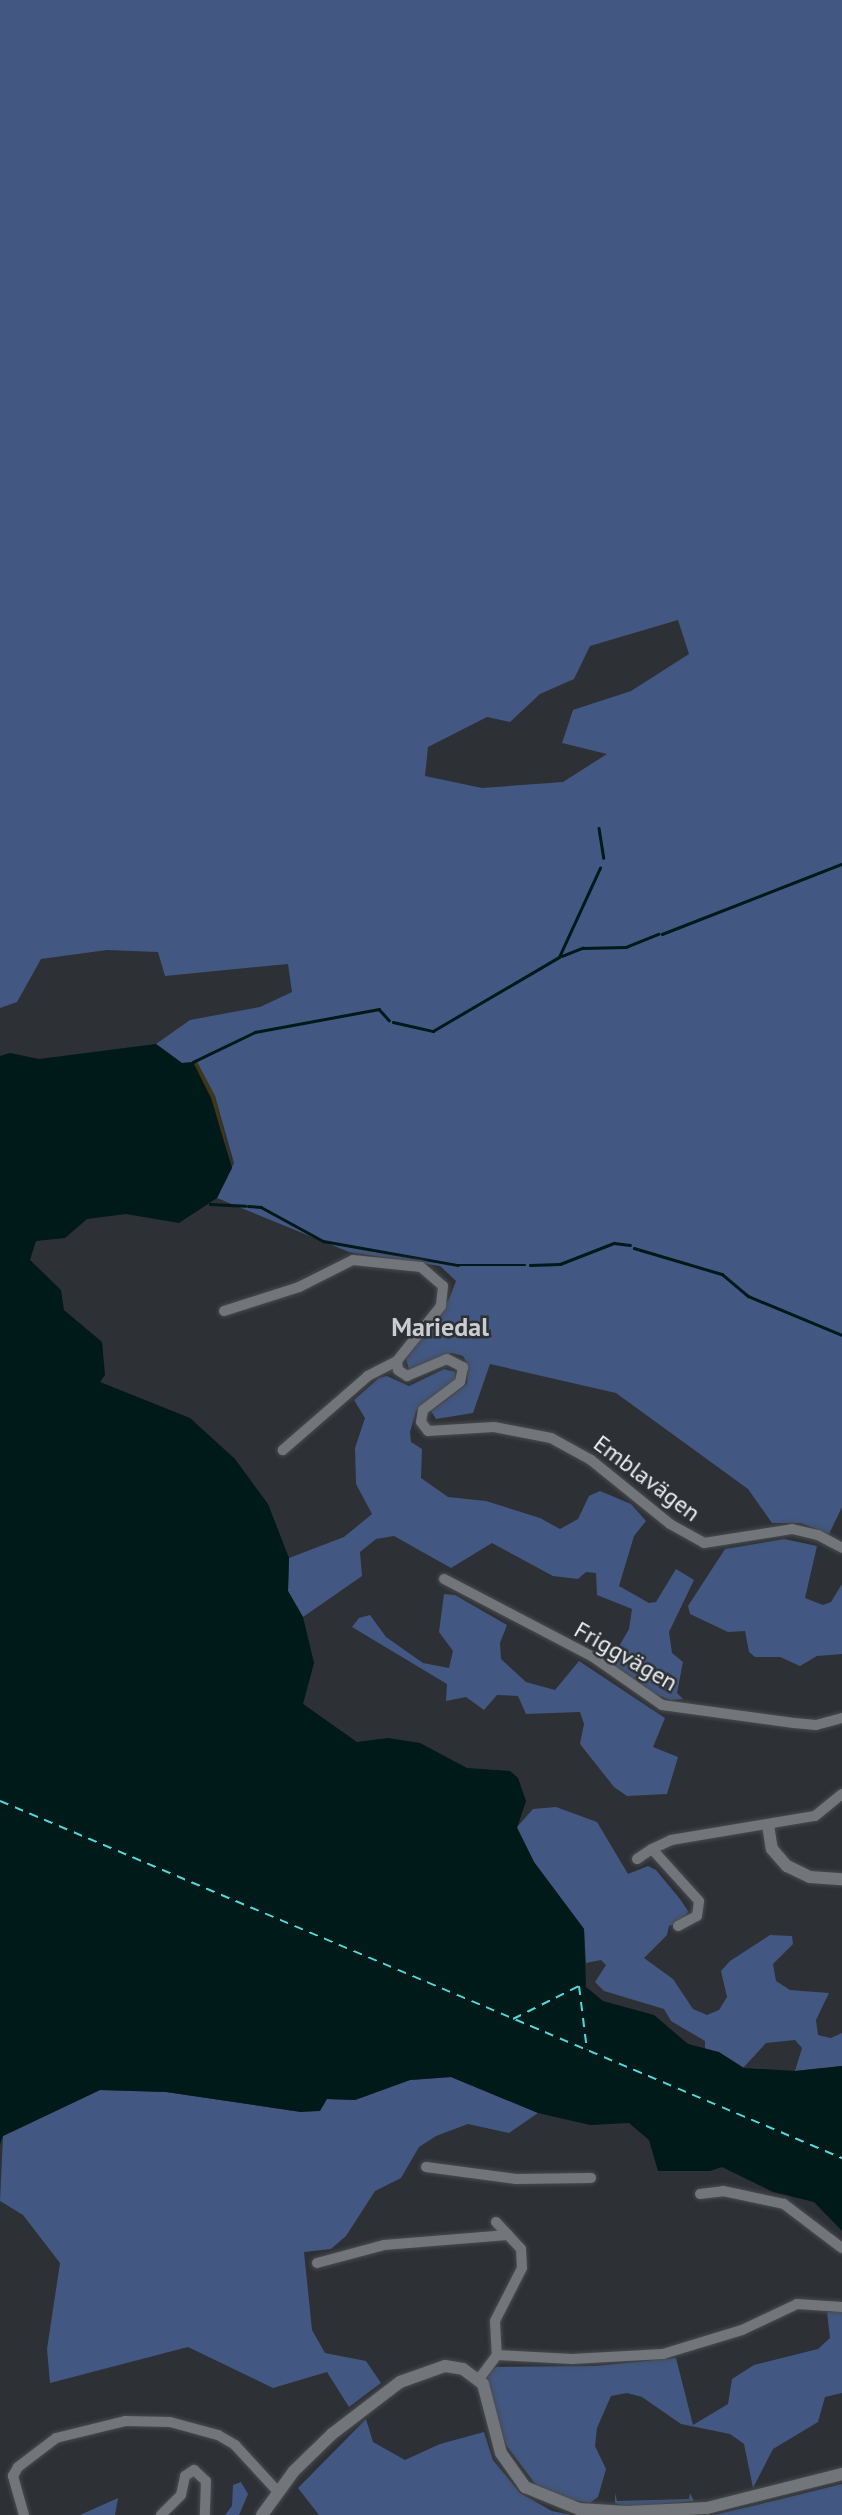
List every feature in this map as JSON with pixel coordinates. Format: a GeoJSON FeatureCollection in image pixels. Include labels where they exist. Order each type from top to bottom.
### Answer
{"type":"FeatureCollection","features":[{"type":"Feature","properties":{"kind":"street"},"geometry":{"type":"LineString","coordinates":[[224,1311],[299,1287],[353,1260],[421,1267],[439,1280],[445,1297],[397,1361],[368,1376],[283,1450]]}},
{"type":"Feature","properties":{"kind":"street","name":"Emblavägen"},"geometry":{"type":"LineString","coordinates":[[397,1361],[398,1370],[407,1376],[447,1359],[463,1367],[460,1382],[423,1410],[425,1429],[505,1428],[551,1438],[590,1460],[670,1524],[704,1543],[792,1529],[808,1531],[842,1548]]}},
{"type":"Feature","properties":{"kind":"street","name":"Friggvägen"},"geometry":{"type":"LineString","coordinates":[[444,1579],[593,1657],[647,1698],[669,1707],[816,1725],[842,1718]]}},
{"type":"Feature","properties":{"kind":"street"},"geometry":{"type":"LineString","coordinates":[[637,1859],[671,1840],[815,1816],[842,1794]]}},
{"type":"Feature","properties":{"kind":"street"},"geometry":{"type":"LineString","coordinates":[[768,1825],[772,1849],[787,1866],[810,1878],[842,1879]]}},
{"type":"Feature","properties":{"kind":"street"},"geometry":{"type":"LineString","coordinates":[[652,1849],[699,1901],[697,1916],[678,1926]]}},
{"type":"Feature","properties":{"kind":"street"},"geometry":{"type":"LineString","coordinates":[[426,2167],[516,2179],[591,2178]]}},
{"type":"Feature","properties":{"kind":"street"},"geometry":{"type":"LineString","coordinates":[[700,2194],[723,2191],[784,2204],[842,2248]]}},
{"type":"Feature","properties":{"kind":"street"},"geometry":{"type":"LineString","coordinates":[[479,2379],[497,2356],[495,2320],[522,2268],[520,2249],[496,2222]]}},
{"type":"Feature","properties":{"kind":"street"},"geometry":{"type":"LineString","coordinates":[[317,2263],[384,2245],[508,2235]]}},
{"type":"Feature","properties":{"kind":"street"},"geometry":{"type":"LineString","coordinates":[[497,2356],[581,2359],[663,2354],[742,2330],[797,2304],[842,2307]]}},
{"type":"Feature","properties":{"kind":"street"},"geometry":{"type":"LineString","coordinates":[[262,2515],[278,2492],[332,2434],[400,2382],[445,2366],[479,2379]]}},
{"type":"Feature","properties":{"kind":"street"},"geometry":{"type":"LineString","coordinates":[[479,2379],[501,2453],[525,2487],[579,2508],[654,2513],[707,2508],[842,2474]]}},
{"type":"Feature","properties":{"kind":"street"},"geometry":{"type":"LineString","coordinates":[[24,2515],[15,2472],[56,2438],[72,2431],[145,2420],[206,2430],[227,2440],[278,2492]]}},
{"type":"Feature","properties":{"kind":"street"},"geometry":{"type":"LineString","coordinates":[[161,2515],[181,2495],[185,2476],[194,2470],[206,2481],[205,2515]]}},
{"type":"Feature","properties":{"kind":"shaded area"},"geometry":{"type":"Polygon","coordinates":[[[0,0],[842,0],[842,1507],[829,1534],[801,1523],[772,1523],[748,1489],[616,1393],[490,1364],[473,1413],[436,1419],[431,1411],[467,1384],[468,1365],[463,1356],[452,1353],[409,1370],[406,1359],[449,1299],[456,1281],[440,1266],[349,1252],[217,1198],[234,1163],[215,1096],[197,1062],[182,1063],[156,1044],[190,1020],[260,1007],[292,992],[288,964],[165,976],[158,952],[107,950],[41,959],[17,1002],[0,1008],[0,0]],[[678,620],[590,646],[574,679],[540,694],[510,722],[487,717],[428,747],[425,776],[482,788],[563,782],[607,754],[562,743],[573,710],[631,691],[689,654],[678,620]]]}},
{"type":"Feature","properties":{"kind":"shaded area"},"geometry":{"type":"Polygon","coordinates":[[[156,1044],[182,1063],[193,1062],[211,1098],[232,1168],[217,1198],[179,1223],[126,1214],[87,1219],[65,1238],[36,1241],[30,1260],[61,1290],[64,1310],[102,1342],[105,1375],[100,1382],[190,1418],[235,1459],[268,1504],[289,1558],[288,1591],[303,1617],[314,1663],[303,1704],[357,1742],[388,1738],[420,1743],[467,1768],[510,1771],[518,1778],[526,1801],[517,1828],[534,1862],[584,1929],[586,1987],[603,2001],[654,2015],[688,2044],[719,2052],[744,2068],[795,2071],[842,2066],[842,2231],[814,2202],[773,2192],[722,2167],[710,2171],[658,2171],[649,2140],[629,2123],[590,2125],[538,2113],[451,2077],[410,2080],[355,2100],[327,2099],[320,2111],[301,2112],[166,2092],[100,2090],[3,2136],[0,2144],[0,1056],[10,1053],[39,1059],[156,1044]]]}},
{"type":"Feature","properties":{"kind":"shaded area"},"geometry":{"type":"Polygon","coordinates":[[[444,1369],[455,1372],[456,1381],[416,1411],[410,1432],[411,1442],[422,1449],[421,1478],[448,1497],[486,1501],[540,1518],[560,1529],[578,1519],[589,1496],[600,1491],[631,1504],[646,1521],[634,1536],[619,1586],[649,1603],[656,1602],[676,1569],[694,1580],[669,1632],[672,1653],[683,1662],[677,1693],[683,1699],[670,1700],[645,1690],[610,1662],[629,1629],[632,1609],[597,1595],[596,1573],[586,1572],[578,1579],[553,1576],[492,1543],[451,1568],[394,1536],[376,1539],[360,1552],[362,1576],[303,1617],[288,1591],[289,1558],[344,1537],[372,1514],[356,1484],[355,1448],[365,1418],[354,1400],[379,1378],[387,1376],[409,1386],[444,1369]]]}},
{"type":"Feature","properties":{"kind":"shaded area"},"geometry":{"type":"Polygon","coordinates":[[[784,1539],[817,1546],[805,1598],[823,1605],[831,1602],[842,1584],[842,1654],[817,1656],[800,1666],[780,1657],[755,1657],[749,1652],[745,1631],[728,1632],[690,1614],[688,1606],[725,1549],[784,1539]]]}},
{"type":"Feature","properties":{"kind":"shaded area"},"geometry":{"type":"Polygon","coordinates":[[[444,1594],[455,1595],[507,1625],[500,1643],[501,1659],[526,1682],[555,1690],[579,1661],[665,1718],[653,1747],[678,1757],[667,1794],[627,1796],[614,1787],[580,1744],[584,1724],[580,1712],[526,1714],[518,1696],[497,1695],[484,1710],[466,1697],[446,1701],[447,1684],[352,1627],[359,1618],[370,1615],[386,1637],[423,1663],[449,1668],[453,1651],[439,1632],[444,1594]]]}},
{"type":"Feature","properties":{"kind":"shaded area"},"geometry":{"type":"Polygon","coordinates":[[[556,1807],[597,1822],[628,1874],[648,1866],[656,1870],[680,1899],[688,1911],[685,1920],[669,1926],[667,1935],[644,1958],[673,1979],[693,2009],[707,2015],[719,2010],[727,1997],[721,1971],[730,1961],[770,1935],[792,1936],[793,1944],[773,1964],[776,1981],[790,1990],[829,1993],[816,2020],[818,2035],[831,2038],[842,2033],[842,2066],[795,2071],[802,2048],[795,2040],[766,2043],[743,2068],[705,2049],[705,2041],[671,2021],[664,2009],[604,1991],[595,1982],[606,1965],[601,1960],[586,1963],[584,1929],[534,1862],[517,1827],[533,1809],[556,1807]]]}},
{"type":"Feature","properties":{"kind":"shaded area"},"geometry":{"type":"Polygon","coordinates":[[[451,2077],[538,2113],[509,2133],[468,2124],[436,2136],[419,2147],[401,2178],[375,2191],[346,2236],[331,2249],[304,2252],[312,2330],[325,2353],[366,2361],[381,2383],[349,2407],[327,2372],[273,2388],[188,2347],[50,2383],[47,2349],[60,2263],[23,2215],[0,2201],[3,2136],[100,2090],[166,2092],[301,2112],[327,2099],[355,2100],[410,2080],[451,2077]]]}},
{"type":"Feature","properties":{"kind":"shaded area"},"geometry":{"type":"Polygon","coordinates":[[[827,2312],[842,2312],[842,2393],[825,2397],[818,2422],[773,2449],[753,2488],[744,2444],[730,2434],[681,2424],[642,2397],[627,2393],[611,2396],[597,2428],[595,2446],[606,2469],[598,2497],[590,2503],[573,2500],[536,2485],[506,2445],[485,2380],[495,2367],[595,2366],[676,2358],[693,2425],[728,2404],[732,2379],[754,2365],[818,2349],[830,2338],[827,2312]]]}},
{"type":"Feature","properties":{"kind":"shaded area"},"geometry":{"type":"Polygon","coordinates":[[[366,2419],[373,2442],[405,2460],[440,2444],[484,2432],[493,2460],[520,2493],[552,2511],[572,2515],[319,2515],[298,2488],[366,2419]]]}},
{"type":"Feature","properties":{"kind":"shaded area"},"geometry":{"type":"Polygon","coordinates":[[[241,2482],[248,2494],[239,2515],[225,2515],[232,2506],[233,2485],[241,2482]]]}},
{"type":"Feature","properties":{"kind":"shaded area"},"geometry":{"type":"Polygon","coordinates":[[[842,2484],[842,2515],[714,2515],[773,2501],[842,2484]]]}},
{"type":"Feature","properties":{"kind":"shaded area"},"geometry":{"type":"Polygon","coordinates":[[[615,2493],[617,2501],[689,2499],[690,2493],[694,2501],[628,2507],[615,2503],[615,2493]]]}},
{"type":"Feature","properties":{"kind":"shaded area"},"geometry":{"type":"Polygon","coordinates":[[[118,2498],[115,2515],[80,2515],[118,2498]]]}},
{"type":"Feature","properties":{"kind":"sand"},"geometry":{"type":"Polygon","coordinates":[[[193,1062],[197,1062],[215,1096],[232,1168],[211,1098],[193,1062]]]}},
{"type":"Feature","properties":{"kind":"waterway"},"geometry":{"type":"LineString","coordinates":[[599,828],[604,858]]}},
{"type":"Feature","properties":{"kind":"waterway"},"geometry":{"type":"LineString","coordinates":[[662,934],[842,864]]}},
{"type":"Feature","properties":{"kind":"waterway"},"geometry":{"type":"LineString","coordinates":[[393,1022],[433,1031],[559,957],[600,868]]}},
{"type":"Feature","properties":{"kind":"waterway"},"geometry":{"type":"LineString","coordinates":[[562,956],[582,948],[626,947],[659,934]]}},
{"type":"Feature","properties":{"kind":"waterway"},"geometry":{"type":"LineString","coordinates":[[193,1062],[255,1032],[379,1009],[389,1020]]}},
{"type":"Feature","properties":{"kind":"waterway"},"geometry":{"type":"LineString","coordinates":[[210,1204],[245,1206]]}},
{"type":"Feature","properties":{"kind":"waterway"},"geometry":{"type":"LineString","coordinates":[[248,1206],[261,1207],[323,1241],[458,1265],[525,1265]]}},
{"type":"Feature","properties":{"kind":"waterway"},"geometry":{"type":"LineString","coordinates":[[530,1265],[560,1264],[614,1243],[630,1245]]}},
{"type":"Feature","properties":{"kind":"waterway"},"geometry":{"type":"LineString","coordinates":[[634,1248],[722,1274],[748,1296],[842,1335]]}},
{"type":"Feature","properties":{"kind":"ferry route"},"geometry":{"type":"LineString","coordinates":[[0,1801],[842,2158]]}},
{"type":"Feature","properties":{"kind":"ferry route"},"geometry":{"type":"LineString","coordinates":[[513,2019],[579,1986],[587,2050]]}},
{"type":"Feature","properties":{"kind":"district","name":"Mariedal"},"geometry":{"type":"Point","coordinates":[440,1327]}}]}
